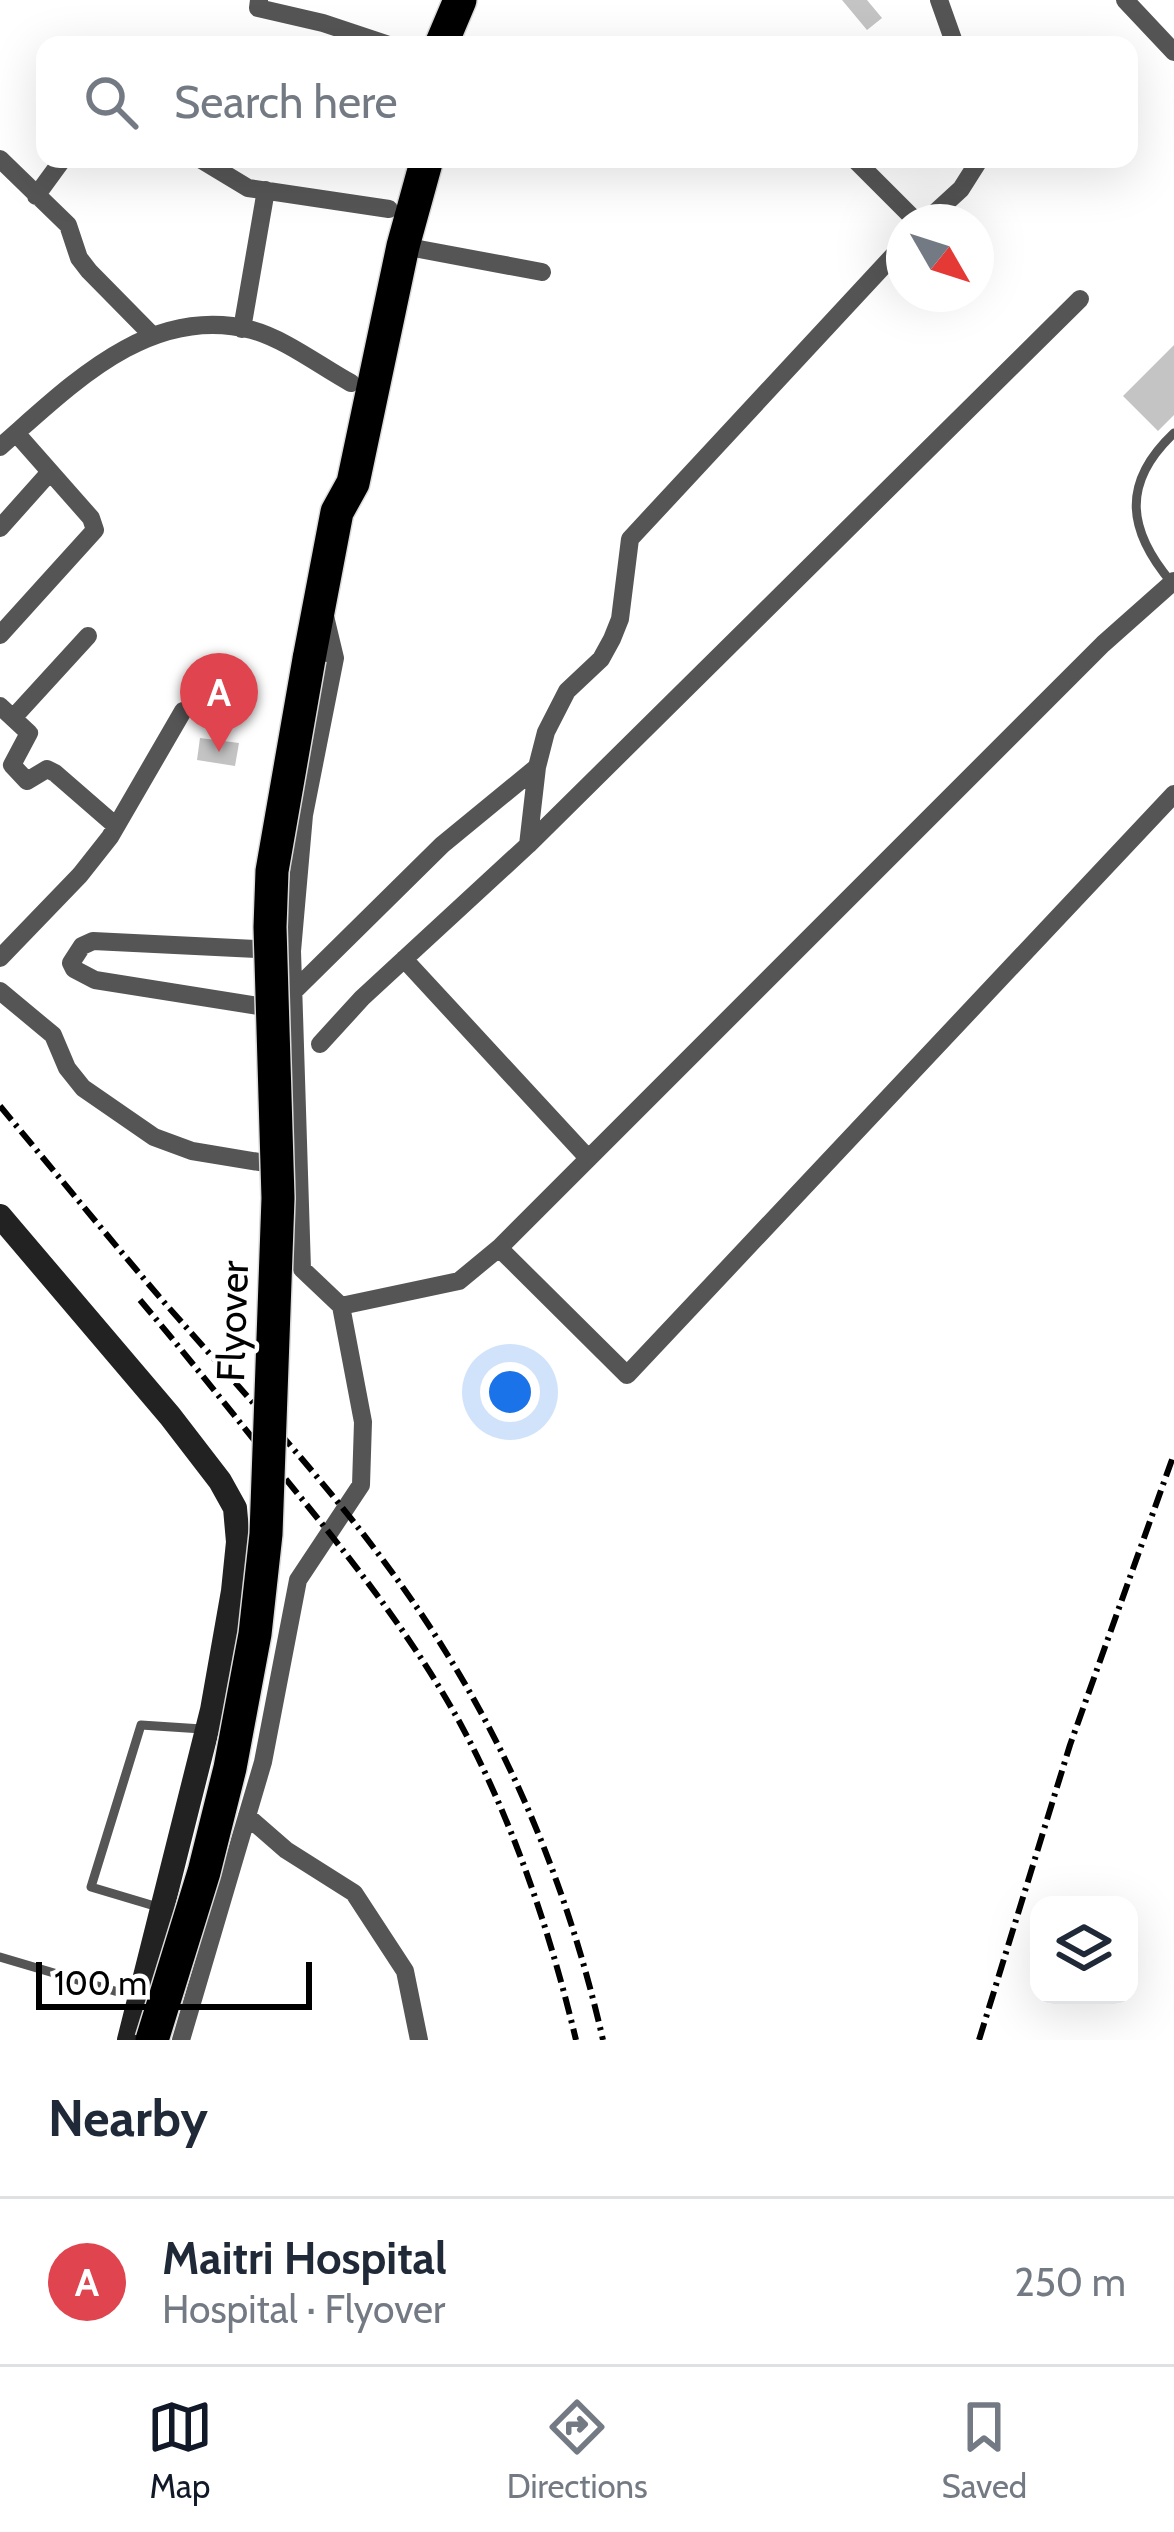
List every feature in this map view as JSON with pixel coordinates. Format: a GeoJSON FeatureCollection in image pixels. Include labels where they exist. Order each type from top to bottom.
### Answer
{"type":"FeatureCollection","features":[{"type":"Feature","properties":{"kind":"highway"},"geometry":{"type":"LineString","coordinates":[[445,36],[460,0]]}},
{"type":"Feature","properties":{"kind":"highway"},"geometry":{"type":"LineString","coordinates":[[470,36],[484,0]]}},
{"type":"Feature","properties":{"kind":"highway"},"geometry":{"type":"LineString","coordinates":[[337,512],[331,479],[401,168]]}},
{"type":"Feature","properties":{"kind":"highway"},"geometry":{"type":"LineString","coordinates":[[337,512],[352,483],[425,168]]}},
{"type":"Feature","properties":{"kind":"highway","name":"Flyover"},"geometry":{"type":"LineString","coordinates":[[152,2040],[204,1872],[230,1768],[255,1634],[266,1534],[278,1198],[272,871],[337,512]]}},
{"type":"Feature","properties":{"kind":"street"},"geometry":{"type":"LineString","coordinates":[[259,0],[258,8],[363,36]]}},
{"type":"Feature","properties":{"kind":"street"},"geometry":{"type":"LineString","coordinates":[[939,0],[952,36]]}},
{"type":"Feature","properties":{"kind":"street"},"geometry":{"type":"LineString","coordinates":[[1125,0],[1174,52]]}},
{"type":"Feature","properties":{"kind":"street"},"geometry":{"type":"LineString","coordinates":[[2,167],[68,225],[79,258],[153,336]]}},
{"type":"Feature","properties":{"kind":"street"},"geometry":{"type":"LineString","coordinates":[[36,196],[56,168]]}},
{"type":"Feature","properties":{"kind":"street"},"geometry":{"type":"LineString","coordinates":[[215,168],[248,188],[389,209]]}},
{"type":"Feature","properties":{"kind":"street"},"geometry":{"type":"LineString","coordinates":[[864,168],[902,204]]}},
{"type":"Feature","properties":{"kind":"street"},"geometry":{"type":"LineString","coordinates":[[943,204],[961,189],[974,168]]}},
{"type":"Feature","properties":{"kind":"street"},"geometry":{"type":"LineString","coordinates":[[242,328],[266,190]]}},
{"type":"Feature","properties":{"kind":"street"},"geometry":{"type":"LineString","coordinates":[[403,246],[542,272]]}},
{"type":"Feature","properties":{"kind":"street"},"geometry":{"type":"LineString","coordinates":[[529,845],[537,767],[567,691],[601,659],[612,639],[620,619],[630,539],[886,263]]}},
{"type":"Feature","properties":{"kind":"street"},"geometry":{"type":"LineString","coordinates":[[320,1044],[404,959],[529,845],[1080,299]]}},
{"type":"Feature","properties":{"kind":"street"},"geometry":{"type":"LineString","coordinates":[[0,447],[80,376],[126,346],[193,328],[256,331],[351,383]]}},
{"type":"Feature","properties":{"kind":"street"},"geometry":{"type":"LineString","coordinates":[[0,635],[95,530],[95,524],[16,433]]}},
{"type":"Feature","properties":{"kind":"street"},"geometry":{"type":"LineString","coordinates":[[0,528],[50,472]]}},
{"type":"Feature","properties":{"kind":"street"},"geometry":{"type":"LineString","coordinates":[[340,1306],[458,1281],[500,1248],[1086,661],[1173,582]]}},
{"type":"Feature","properties":{"kind":"street"},"geometry":{"type":"LineString","coordinates":[[181,2040],[263,1762],[298,1580],[361,1485],[363,1422],[340,1306],[302,1269],[292,951],[304,815],[335,658],[321,596]]}},
{"type":"Feature","properties":{"kind":"street"},"geometry":{"type":"LineString","coordinates":[[88,636],[7,712],[28,733],[12,765],[27,781],[47,769],[55,772],[116,826]]}},
{"type":"Feature","properties":{"kind":"street"},"geometry":{"type":"LineString","coordinates":[[0,957],[80,875],[116,826],[183,712]]}},
{"type":"Feature","properties":{"kind":"street"},"geometry":{"type":"LineString","coordinates":[[293,992],[442,845],[537,767]]}},
{"type":"Feature","properties":{"kind":"street"},"geometry":{"type":"LineString","coordinates":[[500,1248],[627,1375],[1174,794]]}},
{"type":"Feature","properties":{"kind":"street"},"geometry":{"type":"LineString","coordinates":[[292,951],[93,941],[79,948],[71,965],[94,980],[293,1012]]}},
{"type":"Feature","properties":{"kind":"street"},"geometry":{"type":"LineString","coordinates":[[404,959],[588,1157]]}},
{"type":"Feature","properties":{"kind":"street"},"geometry":{"type":"LineString","coordinates":[[0,991],[52,1035],[67,1068],[83,1088],[154,1137],[192,1151],[300,1168]]}},
{"type":"Feature","properties":{"kind":"street"},"geometry":{"type":"LineString","coordinates":[[0,1216],[170,1416],[235,1508],[238,1543],[230,1613],[210,1720],[129,2040]]}},
{"type":"Feature","properties":{"kind":"street"},"geometry":{"type":"LineString","coordinates":[[230,1613],[289,1626]]}},
{"type":"Feature","properties":{"kind":"street"},"geometry":{"type":"LineString","coordinates":[[247,1816],[286,1850],[354,1893],[405,1971],[419,2040]]}},
{"type":"Feature","properties":{"kind":"lane"},"geometry":{"type":"LineString","coordinates":[[1173,582],[1148,554],[1135,494],[1151,454],[1174,433]]}},
{"type":"Feature","properties":{"kind":"lane"},"geometry":{"type":"LineString","coordinates":[[164,1909],[92,1887],[141,1724],[210,1720]]}},
{"type":"Feature","properties":{"kind":"lane"},"geometry":{"type":"LineString","coordinates":[[0,1957],[140,1999]]}},
{"type":"Feature","properties":{"kind":"building"},"geometry":{"type":"Polygon","coordinates":[[[842,0],[867,0],[882,18],[867,30],[842,0]]]}},
{"type":"Feature","properties":{"kind":"building"},"geometry":{"type":"Polygon","coordinates":[[[1174,345],[1174,415],[1158,431],[1123,396],[1174,345]]]}},
{"type":"Feature","properties":{"kind":"building"},"geometry":{"type":"Polygon","coordinates":[[[200,738],[239,743],[235,766],[197,760],[200,738]]]}},
{"type":"Feature","properties":{"kind":"railway"},"geometry":{"type":"LineString","coordinates":[[0,1106],[349,1515],[447,1654],[498,1745],[541,1841],[576,1939],[603,2040]]}},
{"type":"Feature","properties":{"kind":"railway"},"geometry":{"type":"LineString","coordinates":[[140,1300],[355,1566],[441,1690],[513,1838],[542,1918],[576,2040]]}},
{"type":"Feature","properties":{"kind":"railway"},"geometry":{"type":"LineString","coordinates":[[979,2040],[1070,1745],[1174,1454]]}},
{"type":"Feature","properties":{"kind":"place","name":"Maitri Hospital"},"geometry":{"type":"Point","coordinates":[219,752]}}]}
